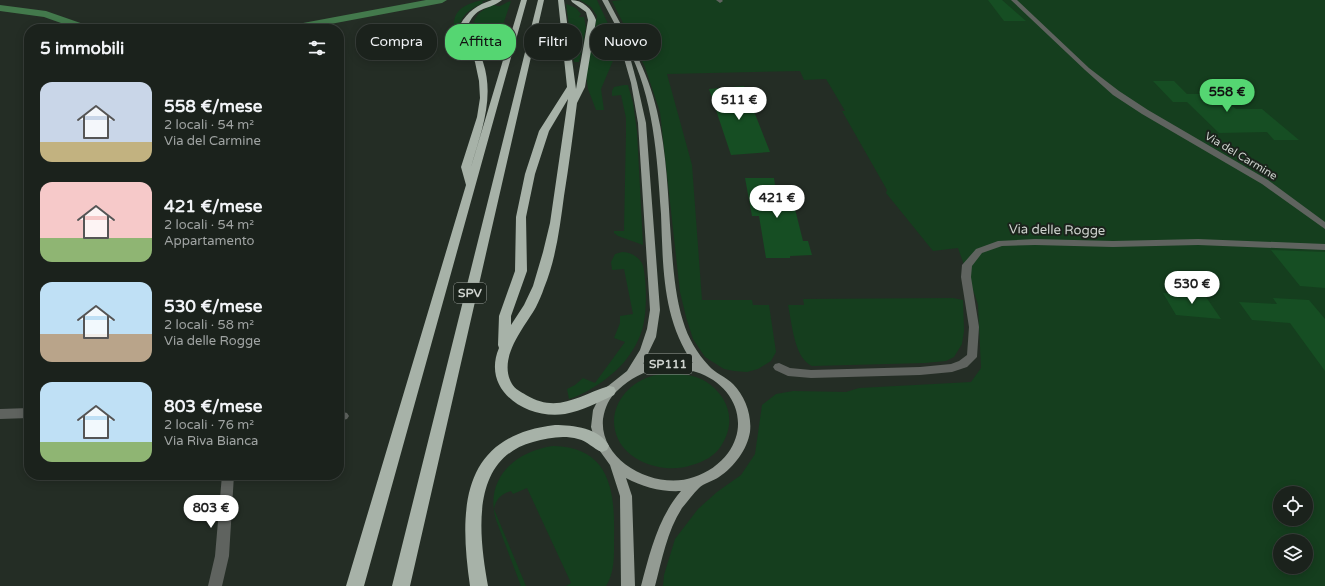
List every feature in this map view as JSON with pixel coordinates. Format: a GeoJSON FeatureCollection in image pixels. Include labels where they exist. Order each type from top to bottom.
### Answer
{"type":"FeatureCollection","features":[{"type":"Feature","properties":{"kind":"highway"},"geometry":{"type":"LineString","coordinates":[[471,186],[466,167],[481,117],[484,98],[483,81],[479,62],[464,25],[468,17],[474,11],[484,5],[499,0]]}},
{"type":"Feature","properties":{"kind":"highway","name":"SPV"},"geometry":{"type":"LineString","coordinates":[[355,586],[524,0]]}},
{"type":"Feature","properties":{"kind":"highway","name":"SPV"},"geometry":{"type":"LineString","coordinates":[[401,586],[448,383],[541,0]]}},
{"type":"Feature","properties":{"kind":"highway"},"geometry":{"type":"LineString","coordinates":[[503,354],[512,333],[535,296],[547,260],[555,223],[572,102],[561,0]]}},
{"type":"Feature","properties":{"kind":"highway"},"geometry":{"type":"LineString","coordinates":[[572,102],[581,87],[592,20],[589,11],[574,1]]}},
{"type":"Feature","properties":{"kind":"highway"},"geometry":{"type":"LineString","coordinates":[[571,87],[544,131],[530,174],[522,217],[521,271],[505,316],[502,376],[506,385],[516,396],[531,405],[548,409],[565,408],[590,400],[609,391]]}},
{"type":"Feature","properties":{"kind":"highway"},"geometry":{"type":"LineString","coordinates":[[479,586],[473,550],[475,504],[481,478],[491,461],[505,448],[516,442],[536,434],[552,431],[573,432],[588,436],[602,446]]}},
{"type":"Feature","properties":{"kind":"main road","name":"SP111"},"geometry":{"type":"LineString","coordinates":[[605,0],[617,24]]}},
{"type":"Feature","properties":{"kind":"main road","name":"SP111"},"geometry":{"type":"LineString","coordinates":[[627,60],[639,104],[642,123],[655,310],[652,337],[631,373]]}},
{"type":"Feature","properties":{"kind":"main road","name":"SP111"},"geometry":{"type":"LineString","coordinates":[[637,60],[654,111],[671,292],[676,320],[689,349],[706,371]]}},
{"type":"Feature","properties":{"kind":"main road","name":"SP111"},"geometry":{"type":"LineString","coordinates":[[660,364],[676,364],[692,366],[706,371],[718,378],[731,389],[740,402],[744,418],[744,434],[739,450],[728,464],[714,475],[695,483],[674,486],[652,484],[633,477],[616,466],[602,446],[598,435],[598,417],[603,400],[609,391],[619,381],[631,373],[645,367],[660,364]]}},
{"type":"Feature","properties":{"kind":"main road","name":"SP111"},"geometry":{"type":"LineString","coordinates":[[616,466],[626,496],[628,586]]}},
{"type":"Feature","properties":{"kind":"main road","name":"SP111"},"geometry":{"type":"LineString","coordinates":[[648,586],[660,539],[677,505],[695,483]]}},
{"type":"Feature","properties":{"kind":"street","name":"Via del Carmine"},"geometry":{"type":"LineString","coordinates":[[1014,0],[1087,69],[1116,93],[1145,112],[1265,182],[1325,226]]}},
{"type":"Feature","properties":{"kind":"street","name":"Via delle Rogge"},"geometry":{"type":"LineString","coordinates":[[779,368],[788,372],[816,374],[926,371],[952,368],[963,364],[972,357],[974,342],[974,327],[966,277],[967,265],[979,251],[1001,243],[1035,242],[1112,244],[1198,242],[1325,247]]}},
{"type":"Feature","properties":{"kind":"street"},"geometry":{"type":"LineString","coordinates":[[0,414],[24,413]]}},
{"type":"Feature","properties":{"kind":"street"},"geometry":{"type":"LineString","coordinates":[[215,586],[222,556],[228,480]]}},
{"type":"Feature","properties":{"kind":"green space"},"geometry":{"type":"Polygon","coordinates":[[[483,0],[489,0],[482,1],[483,3],[468,12],[464,16],[460,24],[454,24],[455,16],[458,12],[475,2],[483,0]]]}},
{"type":"Feature","properties":{"kind":"green space"},"geometry":{"type":"Polygon","coordinates":[[[580,0],[597,0],[608,24],[596,24],[597,16],[591,7],[580,0]]]}},
{"type":"Feature","properties":{"kind":"green space"},"geometry":{"type":"Polygon","coordinates":[[[1325,0],[1325,586],[663,586],[664,575],[675,539],[698,509],[717,492],[741,475],[755,454],[762,405],[776,394],[793,391],[846,392],[859,388],[971,382],[981,368],[978,304],[958,248],[933,251],[886,193],[887,190],[842,111],[845,111],[826,79],[804,80],[800,71],[667,74],[692,165],[702,300],[752,300],[753,305],[769,305],[776,352],[771,361],[758,369],[747,372],[724,369],[705,357],[693,339],[680,292],[660,112],[642,60],[661,60],[661,24],[624,24],[612,1],[1325,0]]]}},
{"type":"Feature","properties":{"kind":"green space"},"geometry":{"type":"Polygon","coordinates":[[[511,1],[503,24],[474,24],[477,16],[482,11],[493,5],[499,6],[511,1]]]}},
{"type":"Feature","properties":{"kind":"green space"},"geometry":{"type":"Polygon","coordinates":[[[566,4],[576,8],[581,14],[579,17],[584,17],[586,28],[582,47],[582,24],[569,24],[566,4]]]}},
{"type":"Feature","properties":{"kind":"green space"},"geometry":{"type":"Polygon","coordinates":[[[590,54],[590,60],[613,60],[601,89],[604,110],[596,110],[588,89],[586,75],[590,54]]]}},
{"type":"Feature","properties":{"kind":"green space"},"geometry":{"type":"Polygon","coordinates":[[[574,60],[579,60],[579,62],[574,62],[574,60]]]}},
{"type":"Feature","properties":{"kind":"green space"},"geometry":{"type":"Polygon","coordinates":[[[628,85],[633,103],[637,132],[643,245],[618,236],[614,233],[614,231],[624,231],[626,118],[621,95],[612,96],[612,91],[614,87],[628,85]]]}},
{"type":"Feature","properties":{"kind":"green space"},"geometry":{"type":"Polygon","coordinates":[[[622,252],[635,256],[640,260],[643,266],[646,298],[644,324],[641,334],[630,354],[617,370],[593,388],[569,399],[567,389],[575,385],[583,378],[595,383],[625,342],[614,338],[620,323],[620,316],[633,314],[624,269],[612,270],[611,262],[615,254],[622,252]]]}},
{"type":"Feature","properties":{"kind":"green space"},"geometry":{"type":"Polygon","coordinates":[[[953,298],[963,300],[964,331],[962,344],[954,357],[946,361],[925,363],[812,366],[801,356],[795,339],[788,305],[804,305],[803,299],[953,298]]]}},
{"type":"Feature","properties":{"kind":"green space"},"geometry":{"type":"Polygon","coordinates":[[[670,373],[697,377],[713,387],[725,402],[729,419],[729,428],[726,437],[715,453],[692,465],[672,468],[650,465],[631,455],[618,439],[614,418],[620,400],[634,385],[654,375],[670,373]]]}},
{"type":"Feature","properties":{"kind":"green space"},"geometry":{"type":"Polygon","coordinates":[[[553,446],[572,448],[587,454],[598,463],[606,475],[613,504],[613,563],[611,575],[606,586],[566,586],[571,583],[527,488],[513,494],[511,491],[504,494],[496,502],[494,509],[494,492],[499,480],[515,461],[526,454],[553,446]]]}},
{"type":"Feature","properties":{"kind":"green space"},"geometry":{"type":"Polygon","coordinates":[[[494,509],[526,586],[521,586],[496,520],[494,509]]]}},
{"type":"Feature","properties":{"kind":"building"},"geometry":{"type":"Polygon","coordinates":[[[988,0],[1002,0],[1026,21],[1004,21],[988,0]]]}},
{"type":"Feature","properties":{"kind":"building"},"geometry":{"type":"Polygon","coordinates":[[[1153,81],[1174,81],[1187,94],[1219,94],[1236,109],[1262,109],[1299,140],[1274,140],[1267,132],[1219,133],[1187,102],[1173,102],[1153,81]]]}},
{"type":"Feature","properties":{"kind":"building"},"geometry":{"type":"Polygon","coordinates":[[[744,86],[770,152],[731,155],[709,89],[744,86]]]}},
{"type":"Feature","properties":{"kind":"building"},"geometry":{"type":"Polygon","coordinates":[[[745,178],[774,178],[775,185],[789,185],[803,241],[808,241],[812,255],[790,256],[790,258],[766,258],[759,216],[752,216],[745,178]]]}},
{"type":"Feature","properties":{"kind":"building"},"geometry":{"type":"Polygon","coordinates":[[[1271,250],[1325,252],[1325,288],[1300,286],[1271,250]]]}},
{"type":"Feature","properties":{"kind":"building"},"geometry":{"type":"Polygon","coordinates":[[[1163,293],[1204,294],[1221,319],[1176,315],[1163,293]]]}},
{"type":"Feature","properties":{"kind":"building"},"geometry":{"type":"Polygon","coordinates":[[[1273,298],[1309,300],[1325,319],[1325,371],[1290,323],[1252,320],[1239,302],[1277,304],[1273,298]]]}},
{"type":"Feature","properties":{"kind":"waterway"},"geometry":{"type":"LineString","coordinates":[[314,24],[442,0]]}},
{"type":"Feature","properties":{"kind":"waterway"},"geometry":{"type":"LineString","coordinates":[[0,8],[46,14],[74,24]]}}]}
